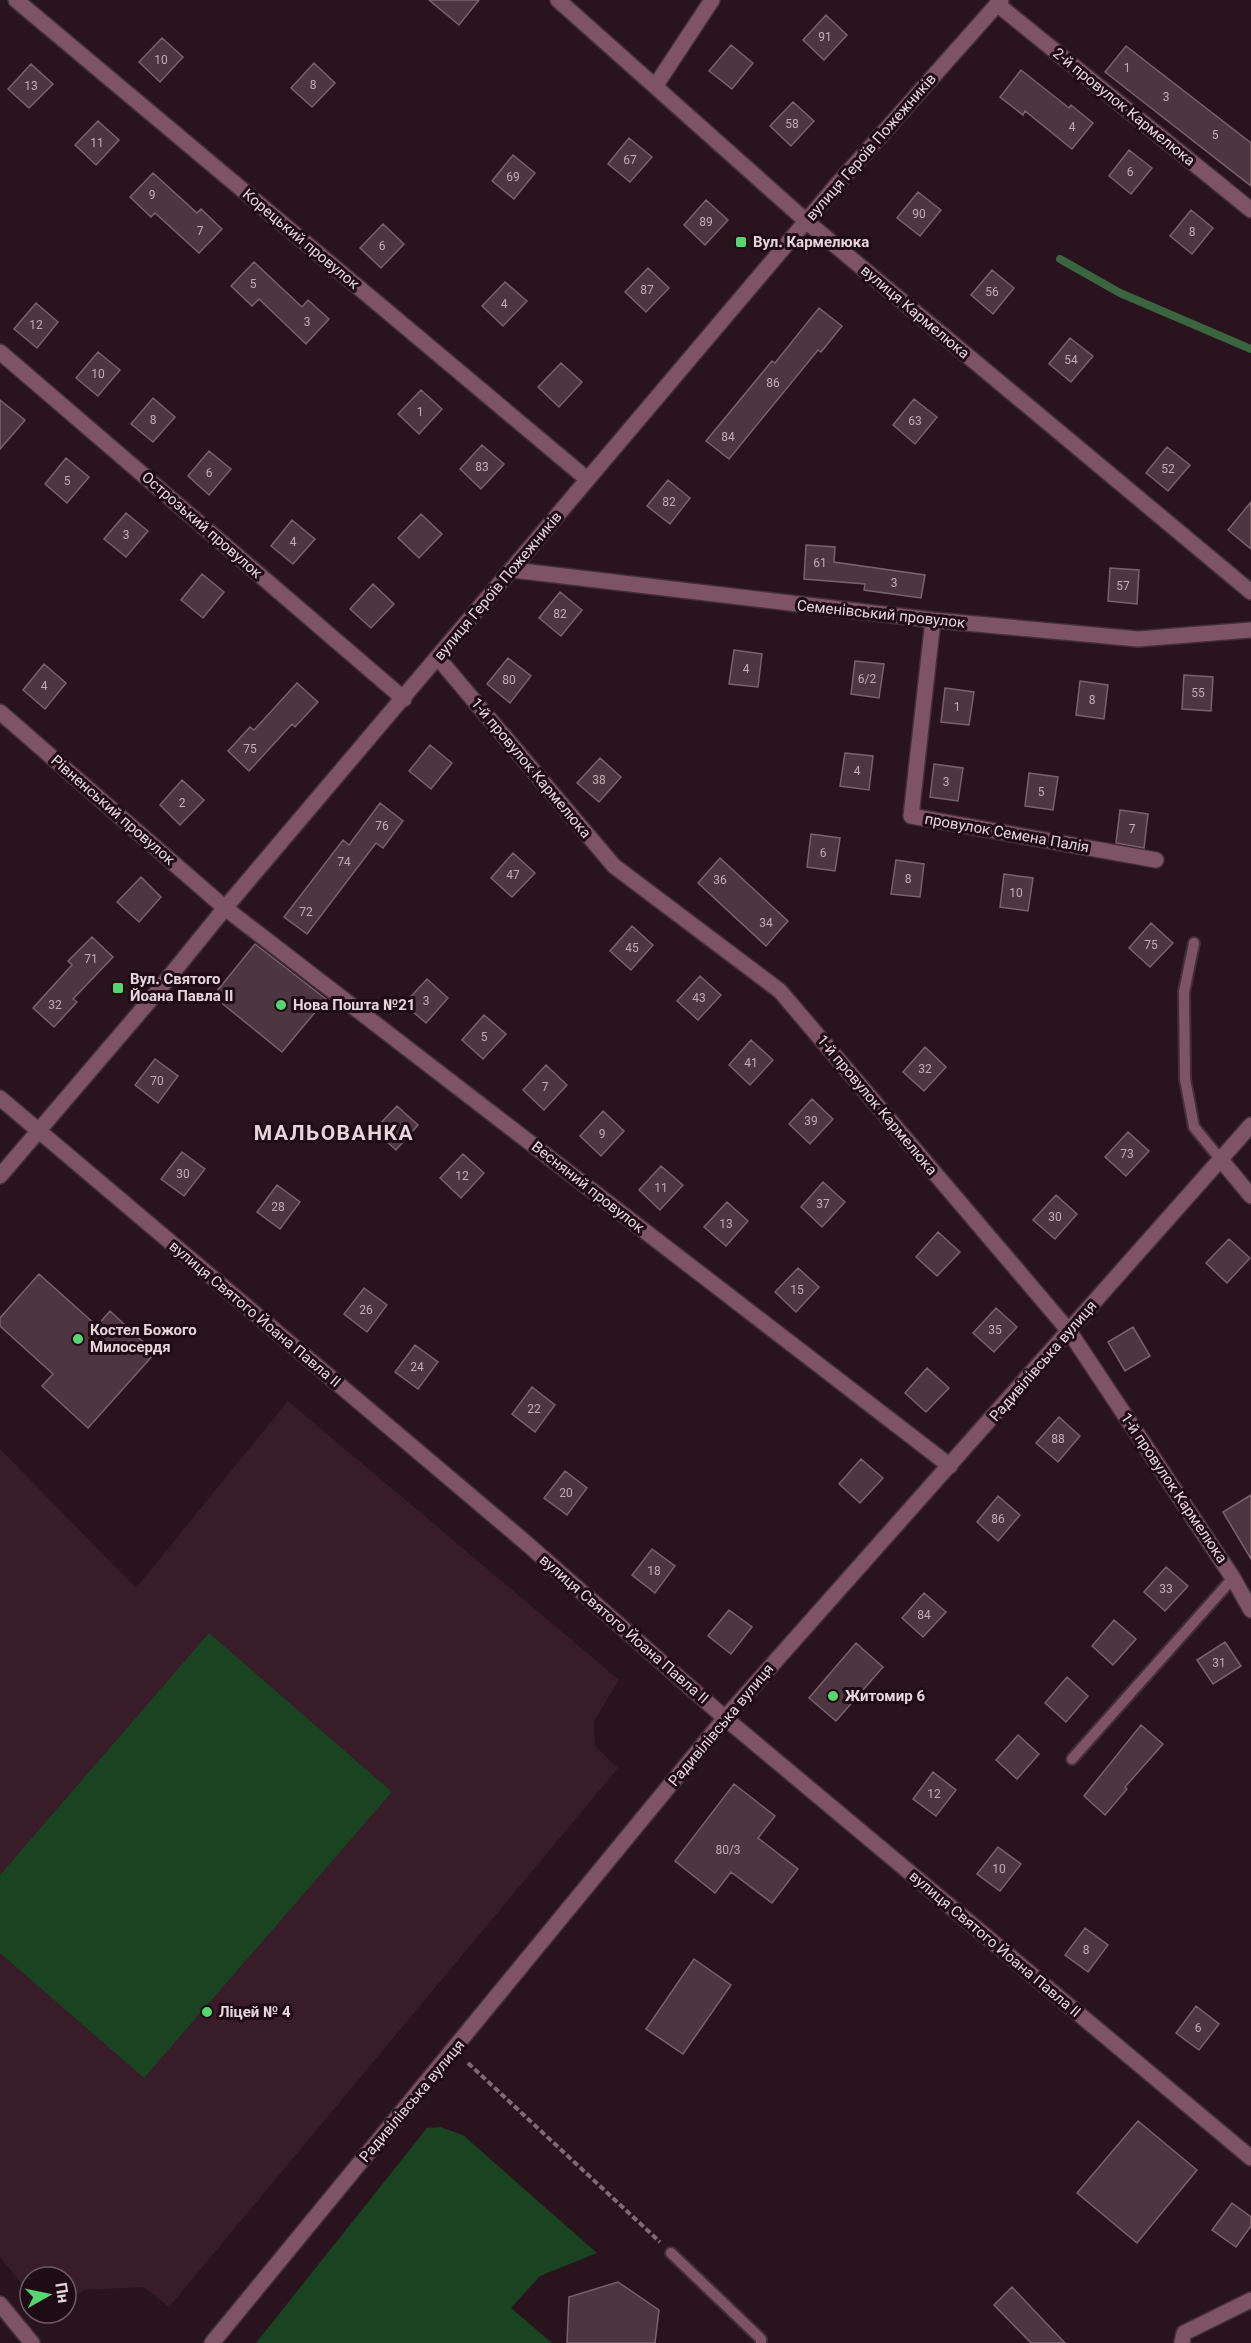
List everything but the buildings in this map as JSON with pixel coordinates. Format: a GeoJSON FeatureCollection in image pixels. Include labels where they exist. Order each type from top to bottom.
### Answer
{"type":"FeatureCollection","features":[{"type":"Feature","properties":{"kind":"street","name":"Корецький провулок"},"geometry":{"type":"LineString","coordinates":[[16,0],[587,479]]}},
{"type":"Feature","properties":{"kind":"street","name":"вулиця Кармелюка"},"geometry":{"type":"LineString","coordinates":[[558,0],[806,221],[1251,592]]}},
{"type":"Feature","properties":{"kind":"street"},"geometry":{"type":"LineString","coordinates":[[656,86],[712,0]]}},
{"type":"Feature","properties":{"kind":"street","name":"вулиця Героїв Пожежників"},"geometry":{"type":"LineString","coordinates":[[0,1176],[158,992],[225,908],[806,221],[999,2]]}},
{"type":"Feature","properties":{"kind":"street","name":"2-й провулок Кармелюка"},"geometry":{"type":"LineString","coordinates":[[999,2],[1251,210]]}},
{"type":"Feature","properties":{"kind":"street","name":"Острозький провулок"},"geometry":{"type":"LineString","coordinates":[[0,352],[404,699]]}},
{"type":"Feature","properties":{"kind":"street","name":"Семенівський провулок"},"geometry":{"type":"LineString","coordinates":[[513,570],[933,620],[1138,639],[1251,630]]}},
{"type":"Feature","properties":{"kind":"street","name":"провулок Семена Палія"},"geometry":{"type":"LineString","coordinates":[[933,620],[911,816],[1156,860]]}},
{"type":"Feature","properties":{"kind":"street","name":"1-й провулок Кармелюка"},"geometry":{"type":"LineString","coordinates":[[438,657],[614,866],[780,991],[1070,1331],[1233,1578],[1251,1610]]}},
{"type":"Feature","properties":{"kind":"street","name":"Рівненський провулок"},"geometry":{"type":"LineString","coordinates":[[0,712],[225,908]]}},
{"type":"Feature","properties":{"kind":"street","name":"Весняний провулок"},"geometry":{"type":"LineString","coordinates":[[225,908],[950,1466]]}},
{"type":"Feature","properties":{"kind":"street","name":"вулиця Святого Йоана Павла II"},"geometry":{"type":"LineString","coordinates":[[0,1098],[525,1542],[725,1718],[1251,2158]]}},
{"type":"Feature","properties":{"kind":"street","name":"Радивілівська вулиця"},"geometry":{"type":"LineString","coordinates":[[212,2343],[725,1718],[1251,1125]]}},
{"type":"Feature","properties":{"kind":"street"},"geometry":{"type":"LineString","coordinates":[[1221,1160],[1251,1196]]}},
{"type":"Feature","properties":{"kind":"street"},"geometry":{"type":"LineString","coordinates":[[1182,2343],[1184,2333],[1251,2300]]}},
{"type":"Feature","properties":{"kind":"street"},"geometry":{"type":"LineString","coordinates":[[0,2304],[32,2343]]}},
{"type":"Feature","properties":{"kind":"lane"},"geometry":{"type":"LineString","coordinates":[[1194,943],[1184,992],[1185,1079],[1194,1127],[1221,1160]]}},
{"type":"Feature","properties":{"kind":"lane"},"geometry":{"type":"LineString","coordinates":[[1072,1759],[1233,1578]]}},
{"type":"Feature","properties":{"kind":"lane"},"geometry":{"type":"LineString","coordinates":[[671,2253],[761,2339],[761,2343]]}},
{"type":"Feature","properties":{"kind":"path"},"geometry":{"type":"LineString","coordinates":[[454,2050],[671,2253]]}},
{"type":"Feature","properties":{"kind":"shaded area","name":"Ліцей № 4"},"geometry":{"type":"Polygon","coordinates":[[[288,1401],[619,1680],[594,1721],[595,1746],[618,1768],[169,2307],[144,2287],[84,2290],[78,2294],[78,2265],[18,2265],[18,2279],[0,2257],[0,1449],[136,1588],[288,1401]]]}},
{"type":"Feature","properties":{"kind":"green space"},"geometry":{"type":"Polygon","coordinates":[[[209,1633],[392,1792],[144,2078],[0,1953],[0,1875],[209,1633]]]}},
{"type":"Feature","properties":{"kind":"green space"},"geometry":{"type":"Polygon","coordinates":[[[440,2127],[463,2135],[597,2253],[540,2276],[511,2308],[552,2343],[256,2343],[427,2128],[440,2127]]]}},
{"type":"Feature","properties":{"kind":"waterway"},"geometry":{"type":"LineString","coordinates":[[1060,259],[1120,293],[1251,349]]}},
{"type":"Feature","properties":{"kind":"place","name":"Вул. Кармелюка"},"geometry":{"type":"Point","coordinates":[741,242]}},
{"type":"Feature","properties":{"kind":"place","name":"Вул. Святого Йоана Павла ІІ"},"geometry":{"type":"Point","coordinates":[118,988]}},
{"type":"Feature","properties":{"kind":"place","name":"Нова Пошта №21"},"geometry":{"type":"Point","coordinates":[281,1005]}},
{"type":"Feature","properties":{"kind":"place","name":"Костел Божого Милосердя"},"geometry":{"type":"Point","coordinates":[78,1339]}},
{"type":"Feature","properties":{"kind":"place","name":"Житомир 6"},"geometry":{"type":"Point","coordinates":[833,1696]}},
{"type":"Feature","properties":{"kind":"place","name":"Ліцей № 4"},"geometry":{"type":"Point","coordinates":[207,2012]}},
{"type":"Feature","properties":{"kind":"district","name":"МАЛЬОВАНКА"},"geometry":{"type":"Point","coordinates":[334,1133]}}]}
